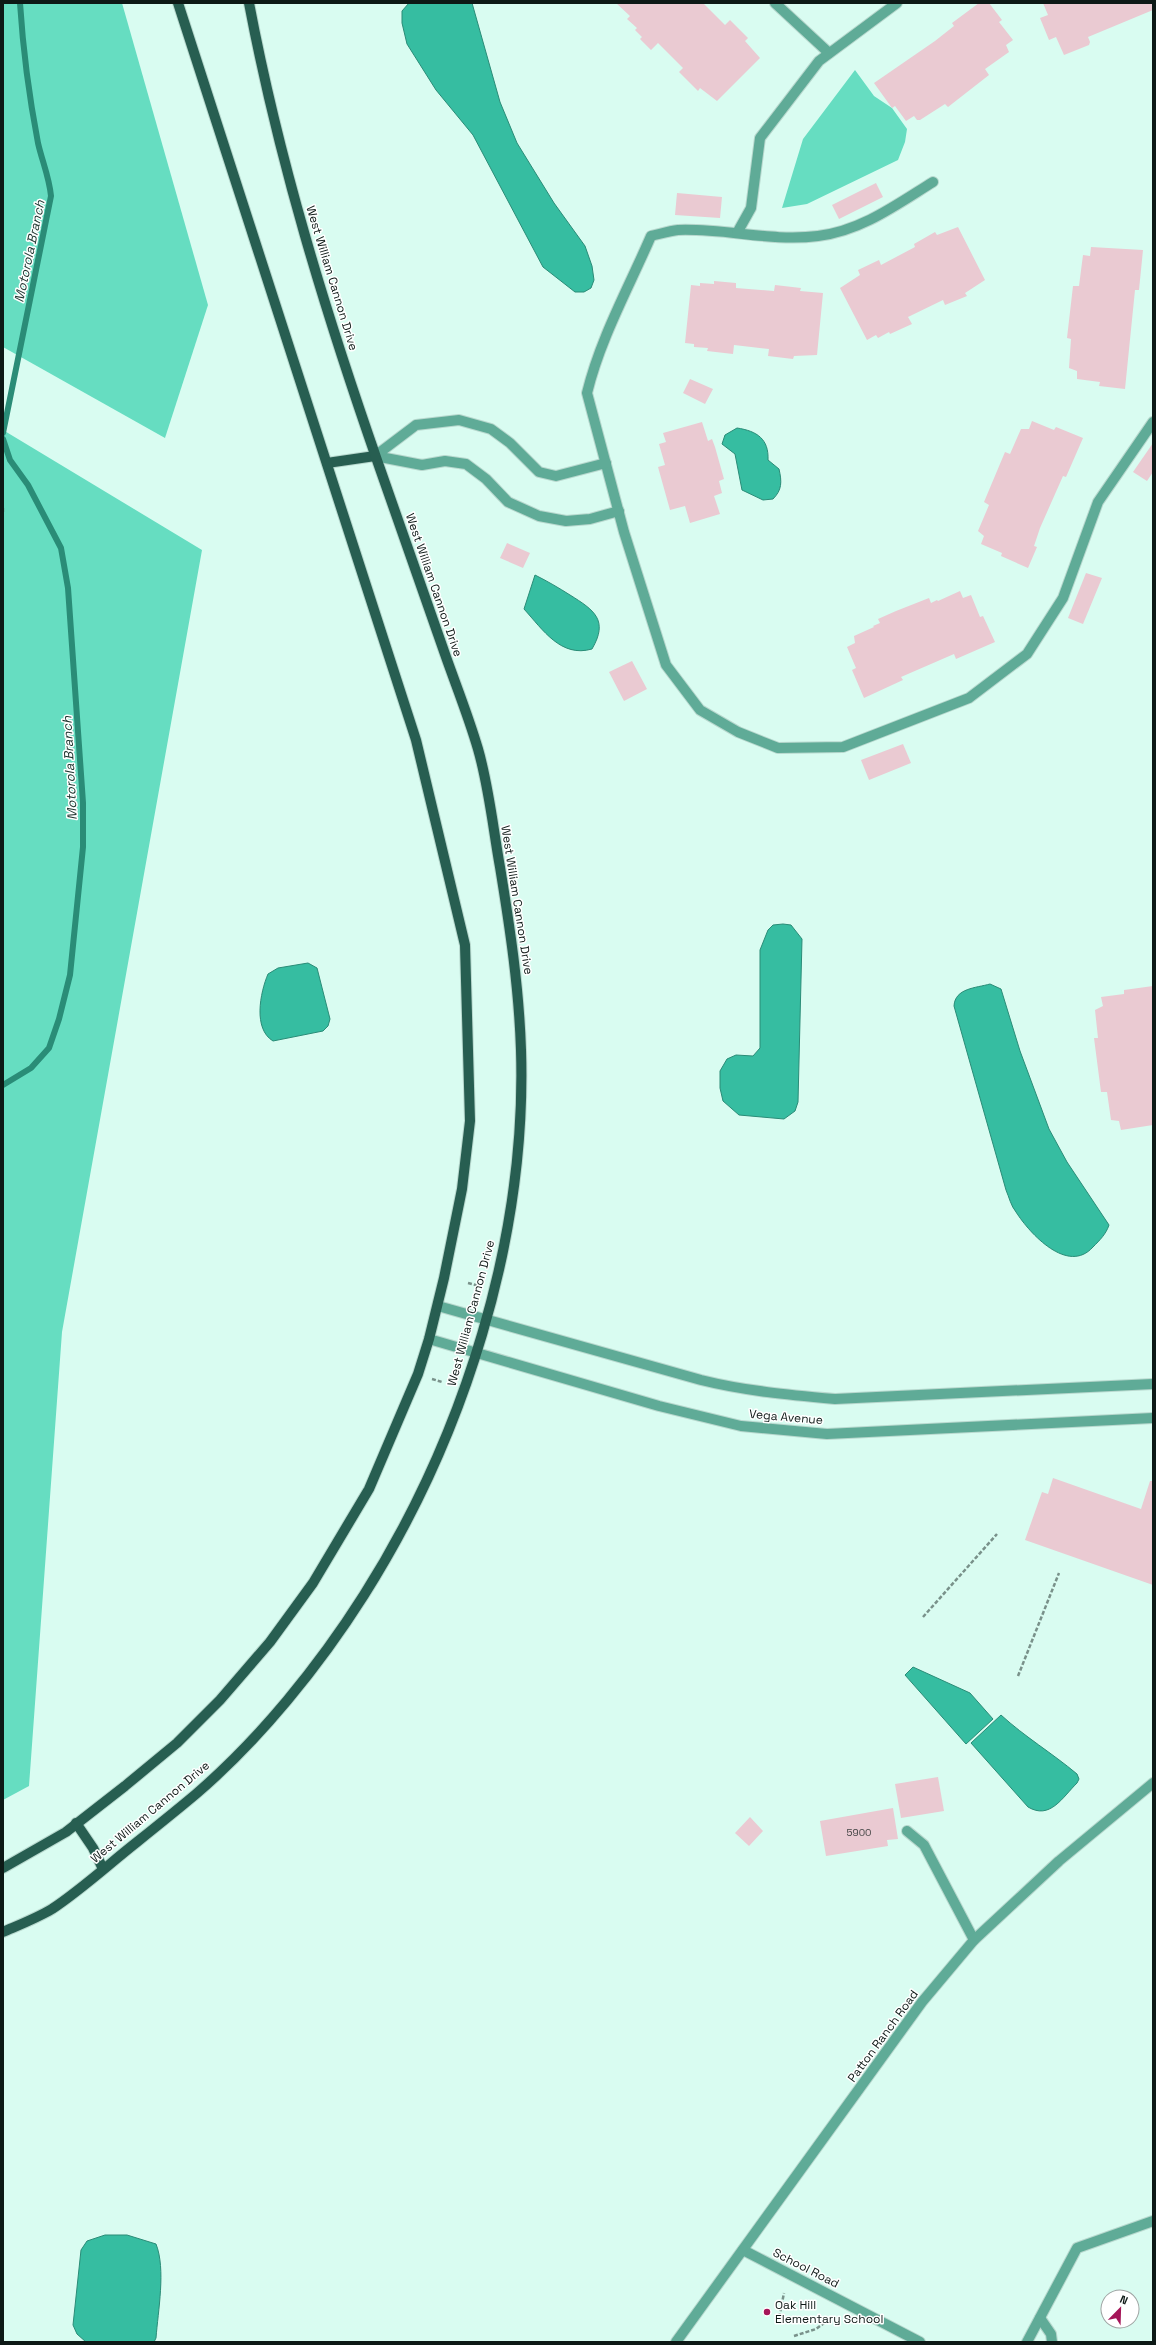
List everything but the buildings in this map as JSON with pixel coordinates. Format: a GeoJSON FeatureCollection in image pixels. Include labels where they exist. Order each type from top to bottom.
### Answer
{"type":"FeatureCollection","features":[{"type":"Feature","properties":{"kind":"main road"},"geometry":{"type":"LineString","coordinates":[[3,1868],[66,1832],[177,1743],[220,1700],[270,1642],[313,1583],[369,1489],[400,1419],[429,1339],[438,1306],[462,1189],[470,1121],[465,945],[416,740],[178,3]]}},
{"type":"Feature","properties":{"kind":"main road","name":"West William Cannon Drive"},"geometry":{"type":"LineString","coordinates":[[3,1932],[50,1910],[200,1791],[253,1738],[311,1669],[347,1621],[382,1566],[421,1495],[464,1390],[501,1260],[510,1211],[518,1134],[521,1055],[513,946],[479,753],[375,456],[293,198],[266,92],[249,3]]}},
{"type":"Feature","properties":{"kind":"main road"},"geometry":{"type":"LineString","coordinates":[[327,463],[375,456]]}},
{"type":"Feature","properties":{"kind":"main road"},"geometry":{"type":"LineString","coordinates":[[76,1823],[93,1848],[103,1869]]}},
{"type":"Feature","properties":{"kind":"street"},"geometry":{"type":"LineString","coordinates":[[775,3],[829,53]]}},
{"type":"Feature","properties":{"kind":"street"},"geometry":{"type":"LineString","coordinates":[[737,233],[751,208],[760,138],[819,61],[897,3]]}},
{"type":"Feature","properties":{"kind":"street"},"geometry":{"type":"LineString","coordinates":[[933,182],[862,225],[818,236],[772,237],[737,233],[677,230],[652,236],[608,332],[592,375],[588,393],[643,597],[666,665],[700,710],[738,732],[778,748],[843,747],[969,698],[1027,654],[1063,598],[1098,502],[1153,422]]}},
{"type":"Feature","properties":{"kind":"street"},"geometry":{"type":"LineString","coordinates":[[375,456],[416,424],[459,420],[491,429],[510,443],[539,472],[556,476],[606,462]]}},
{"type":"Feature","properties":{"kind":"street"},"geometry":{"type":"LineString","coordinates":[[375,456],[422,465],[445,461],[466,464],[486,479],[508,502],[538,516],[566,521],[590,519],[619,511]]}},
{"type":"Feature","properties":{"kind":"street","name":"Vega Avenue"},"geometry":{"type":"LineString","coordinates":[[438,1306],[732,1388],[783,1395],[835,1399],[1153,1384]]}},
{"type":"Feature","properties":{"kind":"street","name":"Vega Avenue"},"geometry":{"type":"LineString","coordinates":[[429,1339],[475,1354],[683,1412],[741,1426],[827,1434],[1153,1418]]}},
{"type":"Feature","properties":{"kind":"street","name":"Patton Ranch Road"},"geometry":{"type":"LineString","coordinates":[[676,2342],[922,2002],[974,1940],[1059,1861],[1153,1783]]}},
{"type":"Feature","properties":{"kind":"street"},"geometry":{"type":"LineString","coordinates":[[907,1831],[924,1845],[974,1940]]}},
{"type":"Feature","properties":{"kind":"street"},"geometry":{"type":"LineString","coordinates":[[1027,2342],[1077,2248],[1153,2221]]}},
{"type":"Feature","properties":{"kind":"street","name":"School Road"},"geometry":{"type":"LineString","coordinates":[[743,2250],[920,2342]]}},
{"type":"Feature","properties":{"kind":"street"},"geometry":{"type":"LineString","coordinates":[[1040,2318],[1051,2334],[1052,2342]]}},
{"type":"Feature","properties":{"kind":"path"},"geometry":{"type":"LineString","coordinates":[[468,1283],[480,1287]]}},
{"type":"Feature","properties":{"kind":"path"},"geometry":{"type":"LineString","coordinates":[[432,1379],[442,1382]]}},
{"type":"Feature","properties":{"kind":"path"},"geometry":{"type":"LineString","coordinates":[[923,1617],[997,1534]]}},
{"type":"Feature","properties":{"kind":"path"},"geometry":{"type":"LineString","coordinates":[[1018,1676],[1059,1573]]}},
{"type":"Feature","properties":{"kind":"path"},"geometry":{"type":"LineString","coordinates":[[778,2323],[784,2293]]}},
{"type":"Feature","properties":{"kind":"path"},"geometry":{"type":"LineString","coordinates":[[794,2336],[816,2328],[831,2318]]}},
{"type":"Feature","properties":{"kind":"shaded area"},"geometry":{"type":"Polygon","coordinates":[[[3,3],[122,3],[208,305],[165,438],[3,347],[3,3]]]}},
{"type":"Feature","properties":{"kind":"shaded area"},"geometry":{"type":"Polygon","coordinates":[[[409,3],[472,3],[500,102],[517,143],[554,203],[585,246],[592,266],[594,280],[591,288],[584,292],[575,292],[543,267],[473,135],[436,90],[407,44],[402,23],[402,11],[409,3]]]}},
{"type":"Feature","properties":{"kind":"shaded area"},"geometry":{"type":"Polygon","coordinates":[[[855,70],[874,96],[892,108],[907,129],[905,142],[898,160],[807,204],[782,208],[803,139],[855,70]]]}},
{"type":"Feature","properties":{"kind":"shaded area"},"geometry":{"type":"Polygon","coordinates":[[[737,428],[750,431],[760,437],[764,441],[768,453],[768,460],[779,469],[781,478],[780,489],[773,499],[763,500],[742,490],[735,454],[722,444],[725,435],[737,428]]]}},
{"type":"Feature","properties":{"kind":"shaded area"},"geometry":{"type":"Polygon","coordinates":[[[3,430],[202,550],[62,1332],[29,1786],[3,1800],[3,430]]]}},
{"type":"Feature","properties":{"kind":"shaded area"},"geometry":{"type":"Polygon","coordinates":[[[535,575],[570,595],[592,611],[599,623],[599,630],[597,639],[592,649],[581,651],[571,650],[562,646],[546,633],[524,609],[535,575]]]}},
{"type":"Feature","properties":{"kind":"shaded area"},"geometry":{"type":"Polygon","coordinates":[[[773,925],[791,925],[802,939],[798,1102],[795,1111],[784,1119],[739,1115],[723,1101],[720,1088],[720,1071],[727,1059],[736,1055],[753,1056],[760,1048],[760,950],[768,930],[773,925]]]}},
{"type":"Feature","properties":{"kind":"shaded area"},"geometry":{"type":"Polygon","coordinates":[[[308,963],[317,968],[330,1019],[328,1026],[323,1031],[273,1041],[263,1028],[260,1010],[268,974],[278,968],[308,963]]]}},
{"type":"Feature","properties":{"kind":"shaded area"},"geometry":{"type":"Polygon","coordinates":[[[990,984],[1001,989],[1020,1051],[1049,1129],[1067,1162],[1109,1225],[1093,1247],[1083,1254],[1072,1256],[1061,1254],[1040,1240],[1030,1231],[1014,1210],[1006,1190],[954,1006],[955,1000],[962,992],[990,984]]]}},
{"type":"Feature","properties":{"kind":"shaded area"},"geometry":{"type":"Polygon","coordinates":[[[913,1667],[970,1693],[993,1719],[966,1744],[905,1675],[913,1667]]]}},
{"type":"Feature","properties":{"kind":"shaded area"},"geometry":{"type":"Polygon","coordinates":[[[1001,1715],[1019,1731],[1077,1774],[1079,1779],[1077,1783],[1055,1806],[1043,1811],[1028,1807],[971,1743],[1001,1715]]]}},
{"type":"Feature","properties":{"kind":"shaded area"},"geometry":{"type":"Polygon","coordinates":[[[105,2235],[127,2235],[156,2244],[159,2254],[161,2278],[160,2303],[156,2338],[154,2342],[86,2342],[77,2334],[73,2325],[81,2250],[87,2241],[105,2235]]]}},
{"type":"Feature","properties":{"kind":"waterway","name":"Motorola Branch"},"geometry":{"type":"LineString","coordinates":[[3,433],[51,196],[49,182],[38,143],[32,108],[20,3]]}},
{"type":"Feature","properties":{"kind":"waterway","name":"Motorola Branch"},"geometry":{"type":"LineString","coordinates":[[3,439],[10,460],[28,485],[61,548],[68,588],[83,803],[83,847],[70,975],[59,1019],[49,1048],[31,1068],[3,1085]]}},
{"type":"Feature","properties":{"kind":"place","name":"Oak Hill Elementary School"},"geometry":{"type":"Point","coordinates":[767,2312]}}]}
